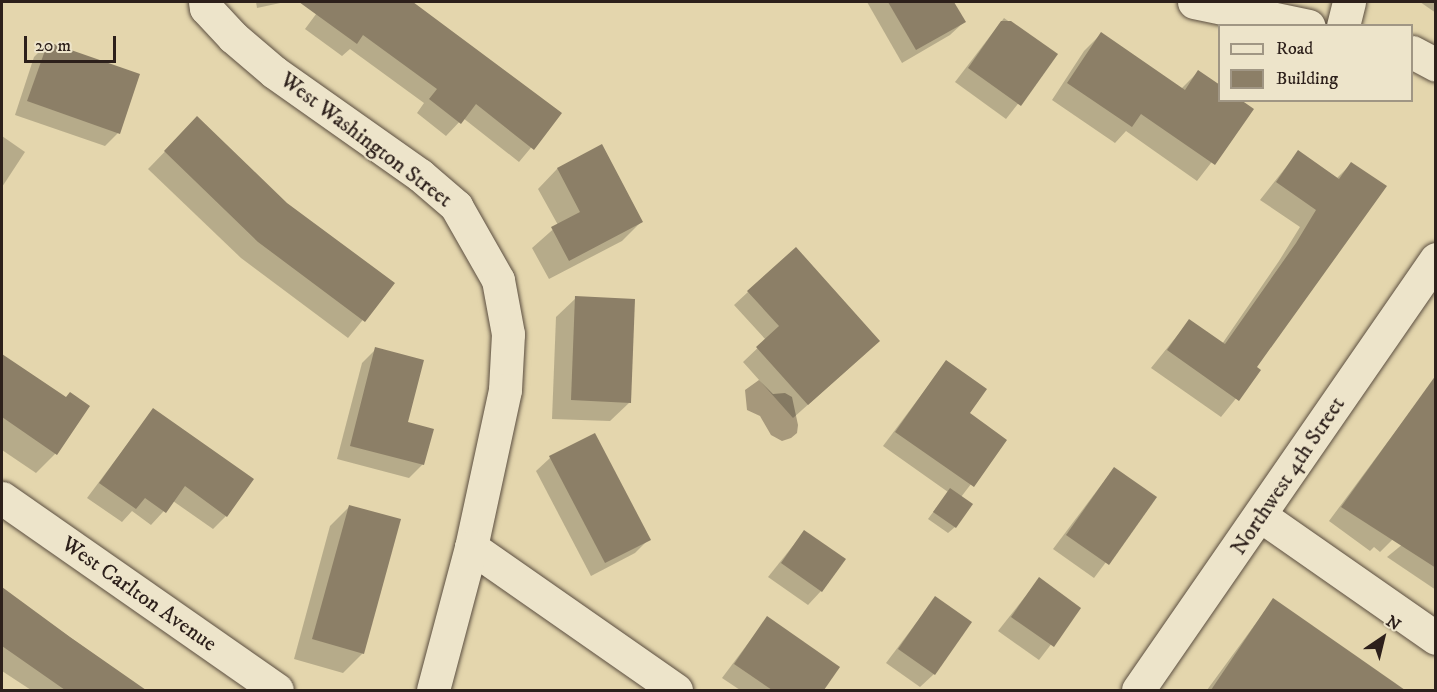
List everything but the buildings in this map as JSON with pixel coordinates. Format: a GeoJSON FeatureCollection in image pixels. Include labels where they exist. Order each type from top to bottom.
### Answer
{"type":"FeatureCollection","features":[{"type":"Feature","properties":{"kind":"street","name":"West Washington Street"},"geometry":{"type":"LineString","coordinates":[[205,2],[206,8],[233,37],[274,72],[420,175],[456,206],[498,280],[508,334],[505,390],[471,547],[433,690]]}},
{"type":"Feature","properties":{"kind":"street"},"geometry":{"type":"LineString","coordinates":[[1194,2],[1295,24]]}},
{"type":"Feature","properties":{"kind":"street"},"geometry":{"type":"LineString","coordinates":[[1344,24],[1349,2]]}},
{"type":"Feature","properties":{"kind":"street"},"geometry":{"type":"LineString","coordinates":[[1413,53],[1436,65]]}},
{"type":"Feature","properties":{"kind":"street","name":"Northwest 4th Street"},"geometry":{"type":"LineString","coordinates":[[1138,690],[1261,516],[1436,259]]}},
{"type":"Feature","properties":{"kind":"street","name":"West Carlton Avenue"},"geometry":{"type":"LineString","coordinates":[[2,498],[277,690]]}},
{"type":"Feature","properties":{"kind":"street"},"geometry":{"type":"LineString","coordinates":[[1261,516],[1436,638]]}},
{"type":"Feature","properties":{"kind":"street"},"geometry":{"type":"LineString","coordinates":[[471,547],[676,690]]}},
{"type":"Feature","properties":{"kind":"shaded area"},"geometry":{"type":"Polygon","coordinates":[[[759,380],[773,394],[785,393],[792,397],[798,425],[797,433],[791,438],[782,441],[771,435],[760,416],[747,410],[745,390],[759,380]]]}}]}
